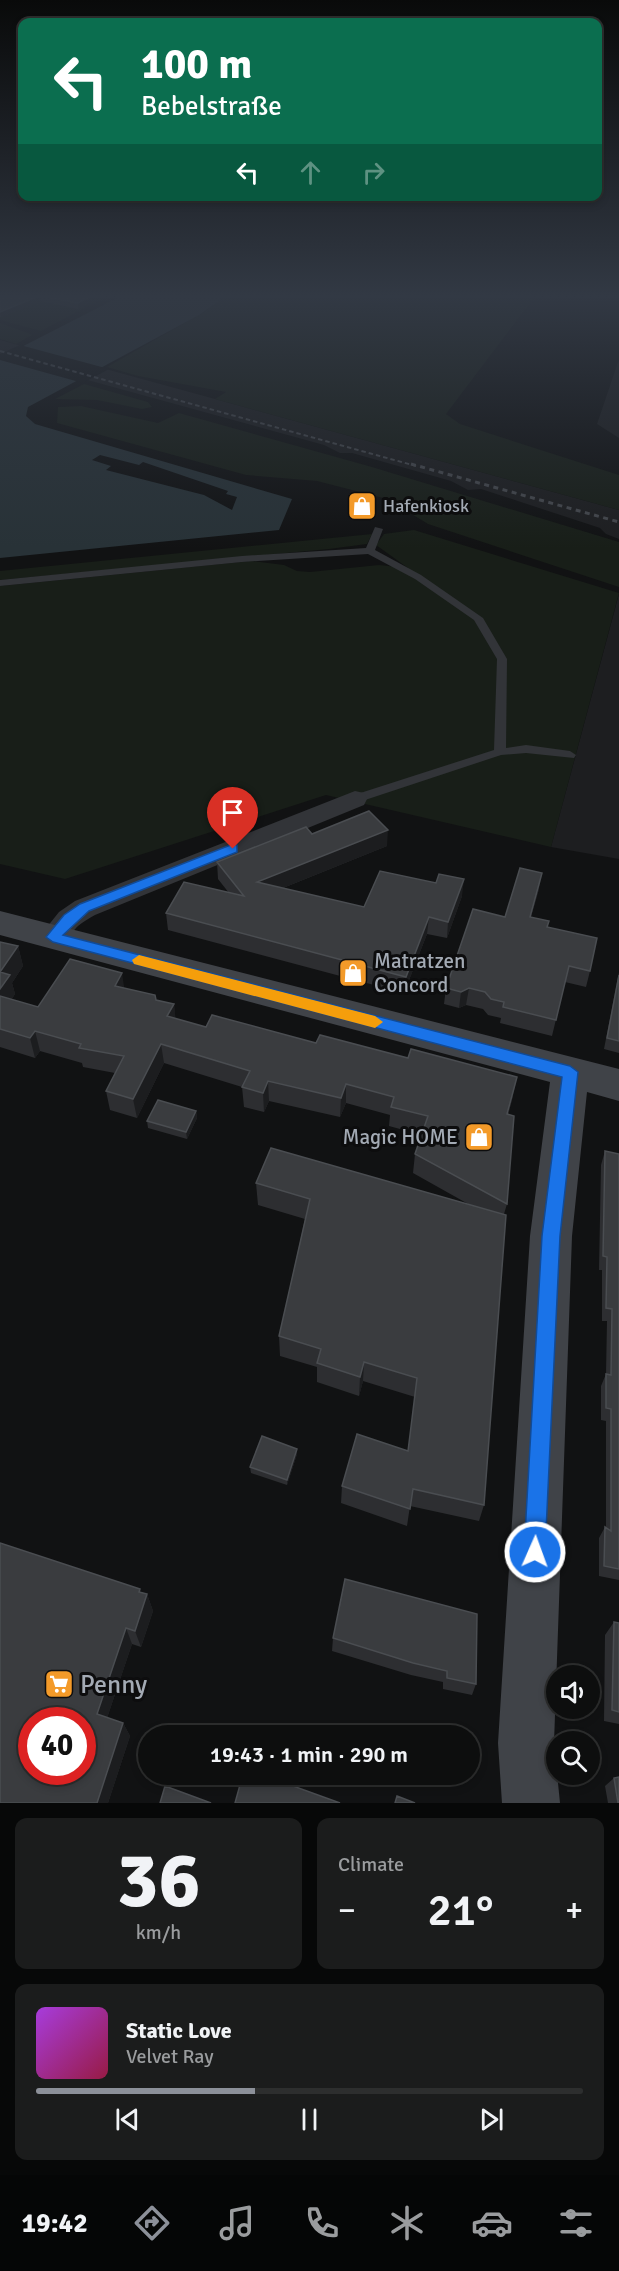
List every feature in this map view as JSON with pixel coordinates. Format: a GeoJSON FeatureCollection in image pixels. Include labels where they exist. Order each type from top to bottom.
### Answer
{"type":"FeatureCollection","features":[{"type":"Feature","properties":{"kind":"main road"},"geometry":{"type":"LineString","coordinates":[[0,923],[619,1085]]}},
{"type":"Feature","properties":{"kind":"main road"},"geometry":{"type":"LineString","coordinates":[[531,1803],[526,1733],[537,1487],[551,1236],[570,1072]]}},
{"type":"Feature","properties":{"kind":"street"},"geometry":{"type":"LineString","coordinates":[[53,937],[69,919],[85,908],[355,799]]}},
{"type":"Feature","properties":{"kind":"lane"},"geometry":{"type":"LineString","coordinates":[[369,550],[378,529]]}},
{"type":"Feature","properties":{"kind":"lane"},"geometry":{"type":"LineString","coordinates":[[0,583],[242,559],[369,550],[418,577],[478,618],[502,658],[500,752]]}},
{"type":"Feature","properties":{"kind":"lane"},"geometry":{"type":"LineString","coordinates":[[355,799],[500,752],[526,749],[570,755]]}},
{"type":"Feature","properties":{"kind":"shaded area"},"geometry":{"type":"Polygon","coordinates":[[[0,380],[78,380],[28,407],[26,416],[35,424],[292,499],[279,530],[0,558],[0,380]]]}},
{"type":"Feature","properties":{"kind":"shaded area"},"geometry":{"type":"Polygon","coordinates":[[[88,380],[146,380],[619,510],[619,539],[606,534],[600,528],[481,489],[468,490],[451,481],[352,453],[340,453],[324,445],[88,380]]]}},
{"type":"Feature","properties":{"kind":"shaded area"},"geometry":{"type":"Polygon","coordinates":[[[161,380],[472,380],[446,414],[460,424],[619,475],[619,510],[215,399],[226,392],[161,380]]]}},
{"type":"Feature","properties":{"kind":"shaded area"},"geometry":{"type":"Polygon","coordinates":[[[612,380],[619,380],[619,438],[597,424],[612,380]]]}},
{"type":"Feature","properties":{"kind":"shaded area"},"geometry":{"type":"Polygon","coordinates":[[[84,384],[148,402],[152,407],[142,409],[97,400],[55,399],[84,384]]]}},
{"type":"Feature","properties":{"kind":"shaded area"},"geometry":{"type":"Polygon","coordinates":[[[81,406],[158,423],[179,413],[372,467],[619,542],[619,587],[428,524],[387,499],[317,481],[246,475],[57,423],[58,407],[81,406]]]}},
{"type":"Feature","properties":{"kind":"shaded area"},"geometry":{"type":"Polygon","coordinates":[[[414,530],[619,593],[551,847],[326,795],[65,879],[0,864],[0,586],[251,561],[284,565],[297,571],[310,572],[379,565],[408,568],[376,545],[384,534],[414,530]]]}},
{"type":"Feature","properties":{"kind":"shaded area"},"geometry":{"type":"Polygon","coordinates":[[[372,534],[367,544],[329,549],[0,580],[0,571],[372,534]]]}},
{"type":"Feature","properties":{"kind":"shaded area"},"geometry":{"type":"Polygon","coordinates":[[[619,594],[619,859],[551,847],[619,594]]]}},
{"type":"Feature","properties":{"kind":"pier"},"geometry":{"type":"Polygon","coordinates":[[[100,455],[139,465],[143,462],[228,491],[226,494],[237,497],[232,510],[204,495],[106,470],[111,466],[92,460],[100,455]]]}},
{"type":"Feature","properties":{"kind":"building"},"geometry":{"type":"Polygon","coordinates":[[[369,811],[388,830],[257,882],[364,907],[380,871],[436,883],[439,874],[464,879],[448,922],[429,917],[406,977],[166,913],[184,882],[244,896],[217,862],[306,827],[312,834],[369,811]]]}},
{"type":"Feature","properties":{"kind":"building"},"geometry":{"type":"Polygon","coordinates":[[[520,868],[542,873],[530,917],[549,921],[547,927],[597,938],[590,971],[569,966],[556,1020],[503,1007],[504,1002],[491,999],[485,992],[469,988],[461,992],[446,988],[473,909],[505,917],[520,868]]]}},
{"type":"Feature","properties":{"kind":"building"},"geometry":{"type":"Polygon","coordinates":[[[0,942],[18,946],[0,972],[0,942]]]}},
{"type":"Feature","properties":{"kind":"building"},"geometry":{"type":"Polygon","coordinates":[[[70,959],[122,973],[115,986],[155,995],[156,1000],[174,1004],[167,1016],[206,1027],[212,1015],[316,1043],[320,1035],[408,1058],[411,1049],[517,1077],[507,1114],[514,1116],[507,1204],[415,1154],[428,1116],[391,1107],[394,1097],[346,1084],[341,1098],[268,1081],[263,1093],[242,1087],[250,1071],[161,1044],[133,1099],[106,1091],[124,1056],[79,1048],[81,1044],[35,1031],[30,1038],[0,1029],[0,996],[38,1007],[70,959]]]}},
{"type":"Feature","properties":{"kind":"building"},"geometry":{"type":"Polygon","coordinates":[[[0,972],[10,975],[0,989],[0,972]]]}},
{"type":"Feature","properties":{"kind":"building"},"geometry":{"type":"Polygon","coordinates":[[[619,975],[619,1041],[607,1038],[619,975]]]}},
{"type":"Feature","properties":{"kind":"building"},"geometry":{"type":"Polygon","coordinates":[[[158,1100],[196,1111],[186,1132],[147,1121],[158,1100]]]}},
{"type":"Feature","properties":{"kind":"building"},"geometry":{"type":"Polygon","coordinates":[[[271,1148],[506,1215],[484,1505],[413,1489],[410,1509],[342,1486],[357,1434],[408,1451],[417,1378],[364,1362],[360,1377],[317,1363],[321,1349],[279,1336],[310,1199],[256,1183],[271,1148]]]}},
{"type":"Feature","properties":{"kind":"building"},"geometry":{"type":"Polygon","coordinates":[[[605,1151],[619,1154],[619,1569],[604,1566],[605,1527],[611,1531],[611,1409],[606,1408],[606,1374],[611,1375],[612,1309],[606,1308],[607,1257],[603,1256],[605,1151]]]}},
{"type":"Feature","properties":{"kind":"building"},"geometry":{"type":"Polygon","coordinates":[[[262,1436],[297,1449],[287,1480],[250,1467],[262,1436]]]}},
{"type":"Feature","properties":{"kind":"building","name":"Penny"},"geometry":{"type":"Polygon","coordinates":[[[0,1543],[140,1589],[139,1592],[147,1594],[135,1631],[126,1628],[97,1714],[123,1723],[97,1803],[0,1803],[0,1543]]]}},
{"type":"Feature","properties":{"kind":"building"},"geometry":{"type":"Polygon","coordinates":[[[345,1579],[477,1614],[476,1684],[447,1678],[447,1671],[333,1638],[345,1579]]]}},
{"type":"Feature","properties":{"kind":"building"},"geometry":{"type":"Polygon","coordinates":[[[614,1622],[619,1623],[619,1712],[612,1710],[614,1622]]]}},
{"type":"Feature","properties":{"kind":"building"},"geometry":{"type":"Polygon","coordinates":[[[619,1777],[619,1803],[618,1803],[614,1778],[619,1777]]]}},
{"type":"Feature","properties":{"kind":"building"},"geometry":{"type":"Polygon","coordinates":[[[240,1785],[290,1785],[340,1803],[235,1803],[240,1785]]]}},
{"type":"Feature","properties":{"kind":"building"},"geometry":{"type":"Polygon","coordinates":[[[165,1786],[211,1803],[160,1803],[165,1786]]]}},
{"type":"Feature","properties":{"kind":"building"},"geometry":{"type":"Polygon","coordinates":[[[397,1796],[415,1803],[395,1803],[397,1796]]]}},
{"type":"Feature","properties":{"kind":"railway"},"geometry":{"type":"LineString","coordinates":[[105,380],[416,466]]}},
{"type":"Feature","properties":{"kind":"railway"},"geometry":{"type":"LineString","coordinates":[[411,464],[619,522]]}},
{"type":"Feature","properties":{"kind":"slow traffic"},"geometry":{"type":"LineString","coordinates":[[139,960],[375,1022]]}},
{"type":"Feature","properties":{"kind":"place","name":"Hafenkiosk"},"geometry":{"type":"Point","coordinates":[362,506]}},
{"type":"Feature","properties":{"kind":"place","name":"Matratzen Concord"},"geometry":{"type":"Point","coordinates":[353,973]}},
{"type":"Feature","properties":{"kind":"place","name":"Magic HOME"},"geometry":{"type":"Point","coordinates":[479,1137]}},
{"type":"Feature","properties":{"kind":"place","name":"Penny"},"geometry":{"type":"Point","coordinates":[59,1684]}},
{"type":"Feature","properties":{"kind":"route"},"geometry":{"type":"LineString","coordinates":[[233,849],[85,908],[69,919],[53,937],[570,1072],[551,1236],[535,1552]]}}]}
